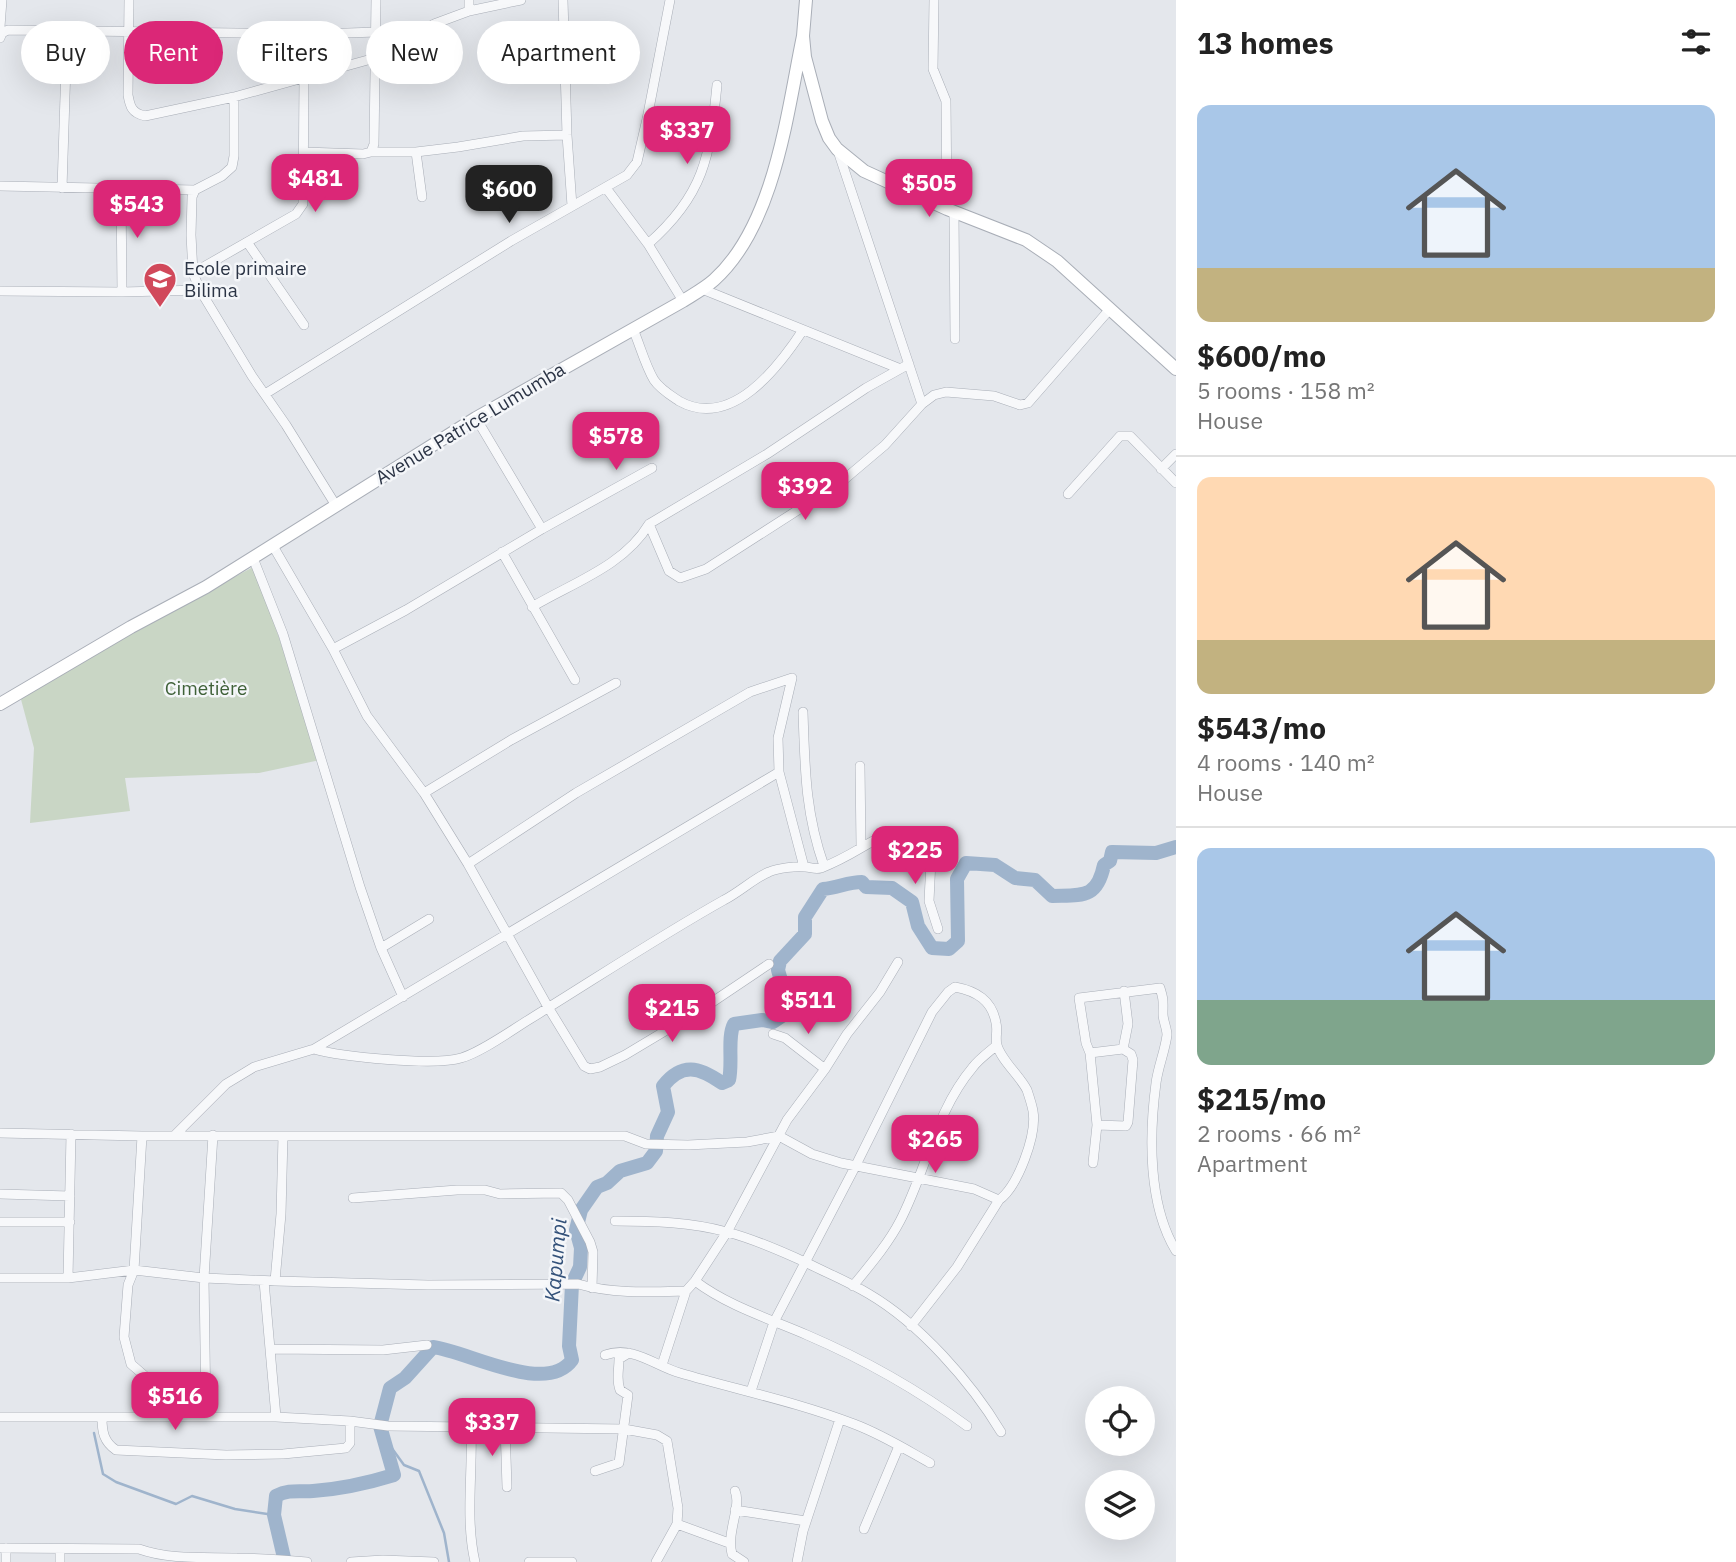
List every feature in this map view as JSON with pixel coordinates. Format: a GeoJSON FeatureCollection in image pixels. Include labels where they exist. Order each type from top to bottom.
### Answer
{"type":"FeatureCollection","features":[{"type":"Feature","properties":{"kind":"street"},"geometry":{"type":"LineString","coordinates":[[0,27],[2,0]]}},
{"type":"Feature","properties":{"kind":"street"},"geometry":{"type":"LineString","coordinates":[[128,21],[129,0]]}},
{"type":"Feature","properties":{"kind":"street"},"geometry":{"type":"LineString","coordinates":[[376,0],[377,21]]}},
{"type":"Feature","properties":{"kind":"street"},"geometry":{"type":"LineString","coordinates":[[469,0],[469,11]]}},
{"type":"Feature","properties":{"kind":"street"},"geometry":{"type":"LineString","coordinates":[[440,21],[469,11],[521,0]]}},
{"type":"Feature","properties":{"kind":"street"},"geometry":{"type":"LineString","coordinates":[[563,0],[572,206]]}},
{"type":"Feature","properties":{"kind":"street"},"geometry":{"type":"LineString","coordinates":[[265,394],[511,241],[627,175],[637,162],[670,0]]}},
{"type":"Feature","properties":{"kind":"street"},"geometry":{"type":"LineString","coordinates":[[806,0],[803,36],[805,57],[822,121],[837,149],[864,171],[950,211],[1026,240],[1057,261],[1176,369]]}},
{"type":"Feature","properties":{"kind":"street"},"geometry":{"type":"LineString","coordinates":[[934,0],[933,69],[946,101],[955,339]]}},
{"type":"Feature","properties":{"kind":"street"},"geometry":{"type":"LineString","coordinates":[[0,38],[2,33],[8,30],[124,31]]}},
{"type":"Feature","properties":{"kind":"street"},"geometry":{"type":"LineString","coordinates":[[223,31],[366,32]]}},
{"type":"Feature","properties":{"kind":"street","name":"Avenue Patrice Lumumba"},"geometry":{"type":"LineString","coordinates":[[0,704],[253,558],[335,504],[476,418],[714,280],[752,232],[762,207],[776,158],[803,36]]}},
{"type":"Feature","properties":{"kind":"street"},"geometry":{"type":"LineString","coordinates":[[62,188],[65,84]]}},
{"type":"Feature","properties":{"kind":"street"},"geometry":{"type":"LineString","coordinates":[[127,84],[130,106],[135,113],[145,116],[285,84]]}},
{"type":"Feature","properties":{"kind":"street"},"geometry":{"type":"LineString","coordinates":[[193,273],[296,214],[303,204],[304,84]]}},
{"type":"Feature","properties":{"kind":"street"},"geometry":{"type":"LineString","coordinates":[[371,152],[374,144],[375,84]]}},
{"type":"Feature","properties":{"kind":"street"},"geometry":{"type":"LineString","coordinates":[[648,244],[681,211],[695,187],[708,153],[717,85]]}},
{"type":"Feature","properties":{"kind":"street"},"geometry":{"type":"LineString","coordinates":[[0,186],[195,190],[222,176],[232,167],[234,97]]}},
{"type":"Feature","properties":{"kind":"street"},"geometry":{"type":"LineString","coordinates":[[304,152],[416,152],[523,136],[567,135]]}},
{"type":"Feature","properties":{"kind":"street"},"geometry":{"type":"LineString","coordinates":[[837,149],[922,404]]}},
{"type":"Feature","properties":{"kind":"street"},"geometry":{"type":"LineString","coordinates":[[416,152],[422,197]]}},
{"type":"Feature","properties":{"kind":"street"},"geometry":{"type":"LineString","coordinates":[[606,188],[648,244],[683,300]]}},
{"type":"Feature","properties":{"kind":"street"},"geometry":{"type":"LineString","coordinates":[[121,189],[122,292]]}},
{"type":"Feature","properties":{"kind":"street"},"geometry":{"type":"LineString","coordinates":[[195,190],[190,205],[193,273],[200,290],[335,504]]}},
{"type":"Feature","properties":{"kind":"street"},"geometry":{"type":"LineString","coordinates":[[247,242],[304,325]]}},
{"type":"Feature","properties":{"kind":"street"},"geometry":{"type":"LineString","coordinates":[[702,289],[898,368]]}},
{"type":"Feature","properties":{"kind":"street"},"geometry":{"type":"LineString","coordinates":[[0,290],[200,290]]}},
{"type":"Feature","properties":{"kind":"street"},"geometry":{"type":"LineString","coordinates":[[649,524],[674,576],[691,576],[840,483],[885,445],[922,404],[934,395],[946,392],[994,396],[1013,404],[1028,403],[1110,309]]}},
{"type":"Feature","properties":{"kind":"street"},"geometry":{"type":"LineString","coordinates":[[633,329],[655,380],[670,395],[687,405],[702,409],[716,409],[733,403],[770,374],[803,330]]}},
{"type":"Feature","properties":{"kind":"street"},"geometry":{"type":"LineString","coordinates":[[532,607],[623,555],[639,541],[649,524],[767,454],[898,368],[909,364]]}},
{"type":"Feature","properties":{"kind":"street"},"geometry":{"type":"LineString","coordinates":[[476,418],[542,529]]}},
{"type":"Feature","properties":{"kind":"street"},"geometry":{"type":"LineString","coordinates":[[1068,494],[1119,436],[1130,436],[1176,483]]}},
{"type":"Feature","properties":{"kind":"street"},"geometry":{"type":"LineString","coordinates":[[1161,469],[1176,454]]}},
{"type":"Feature","properties":{"kind":"street"},"geometry":{"type":"LineString","coordinates":[[333,649],[406,610],[502,552],[652,468]]}},
{"type":"Feature","properties":{"kind":"street"},"geometry":{"type":"LineString","coordinates":[[273,545],[333,649],[367,716],[424,793],[584,1066],[590,1069],[600,1068],[625,1055],[705,1007],[769,964]]}},
{"type":"Feature","properties":{"kind":"street"},"geometry":{"type":"LineString","coordinates":[[502,552],[575,680]]}},
{"type":"Feature","properties":{"kind":"street"},"geometry":{"type":"LineString","coordinates":[[253,558],[283,634],[381,948],[403,997]]}},
{"type":"Feature","properties":{"kind":"street"},"geometry":{"type":"LineString","coordinates":[[468,864],[576,793],[750,692],[792,678],[778,738],[779,772],[804,867]]}},
{"type":"Feature","properties":{"kind":"street"},"geometry":{"type":"LineString","coordinates":[[424,793],[511,740],[616,683]]}},
{"type":"Feature","properties":{"kind":"street"},"geometry":{"type":"LineString","coordinates":[[803,712],[806,794],[815,839],[824,866]]}},
{"type":"Feature","properties":{"kind":"street"},"geometry":{"type":"LineString","coordinates":[[860,766],[861,847]]}},
{"type":"Feature","properties":{"kind":"street"},"geometry":{"type":"LineString","coordinates":[[175,1135],[226,1084],[254,1067],[314,1049],[779,772]]}},
{"type":"Feature","properties":{"kind":"street"},"geometry":{"type":"LineString","coordinates":[[314,1049],[332,1054],[391,1059],[462,1058],[769,872],[804,867],[818,869],[873,839],[904,832],[952,849]]}},
{"type":"Feature","properties":{"kind":"street"},"geometry":{"type":"LineString","coordinates":[[932,840],[929,901],[938,929]]}},
{"type":"Feature","properties":{"kind":"street"},"geometry":{"type":"LineString","coordinates":[[381,948],[429,919]]}},
{"type":"Feature","properties":{"kind":"street"},"geometry":{"type":"LineString","coordinates":[[662,1365],[686,1291],[727,1231],[788,1120],[847,1034],[880,992],[898,962]]}},
{"type":"Feature","properties":{"kind":"street"},"geometry":{"type":"LineString","coordinates":[[751,1391],[774,1322],[932,1012],[955,987],[986,999],[996,1023],[997,1045],[1026,1090],[1034,1112],[1031,1135],[1010,1192],[999,1200],[957,1267],[911,1326]]}},
{"type":"Feature","properties":{"kind":"street"},"geometry":{"type":"LineString","coordinates":[[1093,1163],[1097,1125],[1090,1053],[1079,998],[1160,988],[1165,1003],[1163,1016],[1167,1033],[1154,1104],[1154,1192],[1176,1251]]}},
{"type":"Feature","properties":{"kind":"street"},"geometry":{"type":"LineString","coordinates":[[1123,1049],[1128,1024],[1124,991]]}},
{"type":"Feature","properties":{"kind":"street"},"geometry":{"type":"LineString","coordinates":[[1167,1033],[1176,1042]]}},
{"type":"Feature","properties":{"kind":"street"},"geometry":{"type":"LineString","coordinates":[[773,1034],[792,1043],[825,1069]]}},
{"type":"Feature","properties":{"kind":"street"},"geometry":{"type":"LineString","coordinates":[[853,1286],[889,1240],[901,1219],[950,1099],[974,1065],[997,1045]]}},
{"type":"Feature","properties":{"kind":"street"},"geometry":{"type":"LineString","coordinates":[[1090,1053],[1123,1049],[1131,1054],[1133,1059],[1126,1126],[1097,1125]]}},
{"type":"Feature","properties":{"kind":"street"},"geometry":{"type":"LineString","coordinates":[[0,1132],[142,1136],[625,1136],[646,1144],[670,1145],[747,1142],[779,1136],[812,1154],[855,1167],[974,1189],[999,1200]]}},
{"type":"Feature","properties":{"kind":"street"},"geometry":{"type":"LineString","coordinates":[[68,1278],[71,1134]]}},
{"type":"Feature","properties":{"kind":"street"},"geometry":{"type":"LineString","coordinates":[[206,1416],[204,1278],[214,1135]]}},
{"type":"Feature","properties":{"kind":"street"},"geometry":{"type":"LineString","coordinates":[[142,1136],[134,1270],[128,1284],[124,1337],[131,1364],[192,1417]]}},
{"type":"Feature","properties":{"kind":"street"},"geometry":{"type":"LineString","coordinates":[[275,1281],[281,1214],[283,1136]]}},
{"type":"Feature","properties":{"kind":"street"},"geometry":{"type":"LineString","coordinates":[[353,1198],[457,1190],[485,1190],[500,1194],[561,1193],[568,1200],[590,1242],[593,1252],[592,1288]]}},
{"type":"Feature","properties":{"kind":"street"},"geometry":{"type":"LineString","coordinates":[[0,1194],[70,1196]]}},
{"type":"Feature","properties":{"kind":"street"},"geometry":{"type":"LineString","coordinates":[[615,1221],[677,1224],[727,1231],[805,1262],[853,1286],[888,1307],[935,1349],[969,1387],[1001,1433]]}},
{"type":"Feature","properties":{"kind":"street"},"geometry":{"type":"LineString","coordinates":[[0,1222],[70,1222]]}},
{"type":"Feature","properties":{"kind":"street"},"geometry":{"type":"LineString","coordinates":[[0,1278],[68,1278],[134,1270],[264,1281],[428,1285],[578,1284],[627,1292],[686,1291]]}},
{"type":"Feature","properties":{"kind":"street"},"geometry":{"type":"LineString","coordinates":[[264,1281],[276,1417]]}},
{"type":"Feature","properties":{"kind":"street"},"geometry":{"type":"LineString","coordinates":[[695,1281],[725,1300],[808,1335],[901,1382],[967,1426]]}},
{"type":"Feature","properties":{"kind":"street"},"geometry":{"type":"LineString","coordinates":[[270,1349],[383,1350],[427,1345]]}},
{"type":"Feature","properties":{"kind":"street"},"geometry":{"type":"LineString","coordinates":[[605,1355],[616,1351],[629,1353],[677,1372],[751,1391],[840,1419],[877,1434],[930,1463]]}},
{"type":"Feature","properties":{"kind":"street"},"geometry":{"type":"LineString","coordinates":[[595,1471],[618,1463],[628,1395],[620,1390],[617,1380],[618,1359],[629,1353]]}},
{"type":"Feature","properties":{"kind":"street"},"geometry":{"type":"LineString","coordinates":[[0,1417],[276,1417],[388,1426],[624,1429],[657,1435],[667,1441],[678,1508],[677,1524],[656,1562]]}},
{"type":"Feature","properties":{"kind":"street"},"geometry":{"type":"LineString","coordinates":[[102,1418],[102,1432],[106,1442],[116,1450],[200,1455],[283,1454],[346,1448],[350,1443],[350,1421]]}},
{"type":"Feature","properties":{"kind":"street"},"geometry":{"type":"LineString","coordinates":[[807,1562],[798,1558],[806,1521],[840,1419]]}},
{"type":"Feature","properties":{"kind":"street"},"geometry":{"type":"LineString","coordinates":[[471,1427],[470,1504],[475,1562]]}},
{"type":"Feature","properties":{"kind":"street"},"geometry":{"type":"LineString","coordinates":[[505,1427],[507,1487]]}},
{"type":"Feature","properties":{"kind":"street"},"geometry":{"type":"LineString","coordinates":[[864,1529],[899,1446]]}},
{"type":"Feature","properties":{"kind":"street"},"geometry":{"type":"LineString","coordinates":[[735,1491],[737,1496],[729,1543],[732,1554],[744,1562]]}},
{"type":"Feature","properties":{"kind":"street"},"geometry":{"type":"LineString","coordinates":[[735,1510],[806,1521]]}},
{"type":"Feature","properties":{"kind":"street"},"geometry":{"type":"LineString","coordinates":[[677,1524],[729,1543]]}},
{"type":"Feature","properties":{"kind":"street"},"geometry":{"type":"LineString","coordinates":[[6,1562],[3,1548],[139,1549],[155,1555],[178,1557],[307,1562]]}},
{"type":"Feature","properties":{"kind":"street"},"geometry":{"type":"LineString","coordinates":[[60,1549],[60,1562]]}},
{"type":"Feature","properties":{"kind":"street"},"geometry":{"type":"LineString","coordinates":[[351,1562],[434,1562]]}},
{"type":"Feature","properties":{"kind":"street"},"geometry":{"type":"LineString","coordinates":[[529,1562],[572,1562]]}},
{"type":"Feature","properties":{"kind":"green space","name":"Cimetière"},"geometry":{"type":"Polygon","coordinates":[[[255,566],[320,760],[259,773],[125,778],[130,811],[30,823],[34,748],[19,692],[255,566]]]}},
{"type":"Feature","properties":{"kind":"waterway","name":"Kapumpi"},"geometry":{"type":"LineString","coordinates":[[285,1562],[274,1515],[276,1496],[290,1492],[344,1487],[394,1475],[380,1426],[390,1388],[405,1378],[433,1347],[526,1373],[544,1374],[560,1370],[572,1360],[569,1346],[572,1284],[580,1267],[581,1248],[576,1230],[581,1210],[597,1187],[607,1183],[620,1171],[647,1163],[656,1151],[657,1136],[668,1112],[663,1086],[670,1078],[684,1070],[691,1070],[706,1073],[722,1083],[729,1080],[734,1024],[762,1020],[773,1022],[785,1014],[785,994],[778,970],[780,961],[805,934],[805,917],[823,889],[862,882],[866,887],[892,888],[912,902],[918,926],[932,948],[949,949],[958,941],[957,879],[966,863],[995,865],[1015,878],[1035,880],[1052,896],[1072,896],[1087,893],[1097,884],[1112,852],[1156,853],[1176,847]]}},
{"type":"Feature","properties":{"kind":"waterway"},"geometry":{"type":"LineString","coordinates":[[94,1433],[103,1474],[116,1482],[176,1504],[192,1496],[235,1509],[274,1515]]}},
{"type":"Feature","properties":{"kind":"waterway"},"geometry":{"type":"LineString","coordinates":[[383,1436],[404,1465],[419,1471],[444,1533],[449,1562]]}},
{"type":"Feature","properties":{"kind":"place","name":"Ecole primaire Bilima"},"geometry":{"type":"Point","coordinates":[160,309]}}]}
